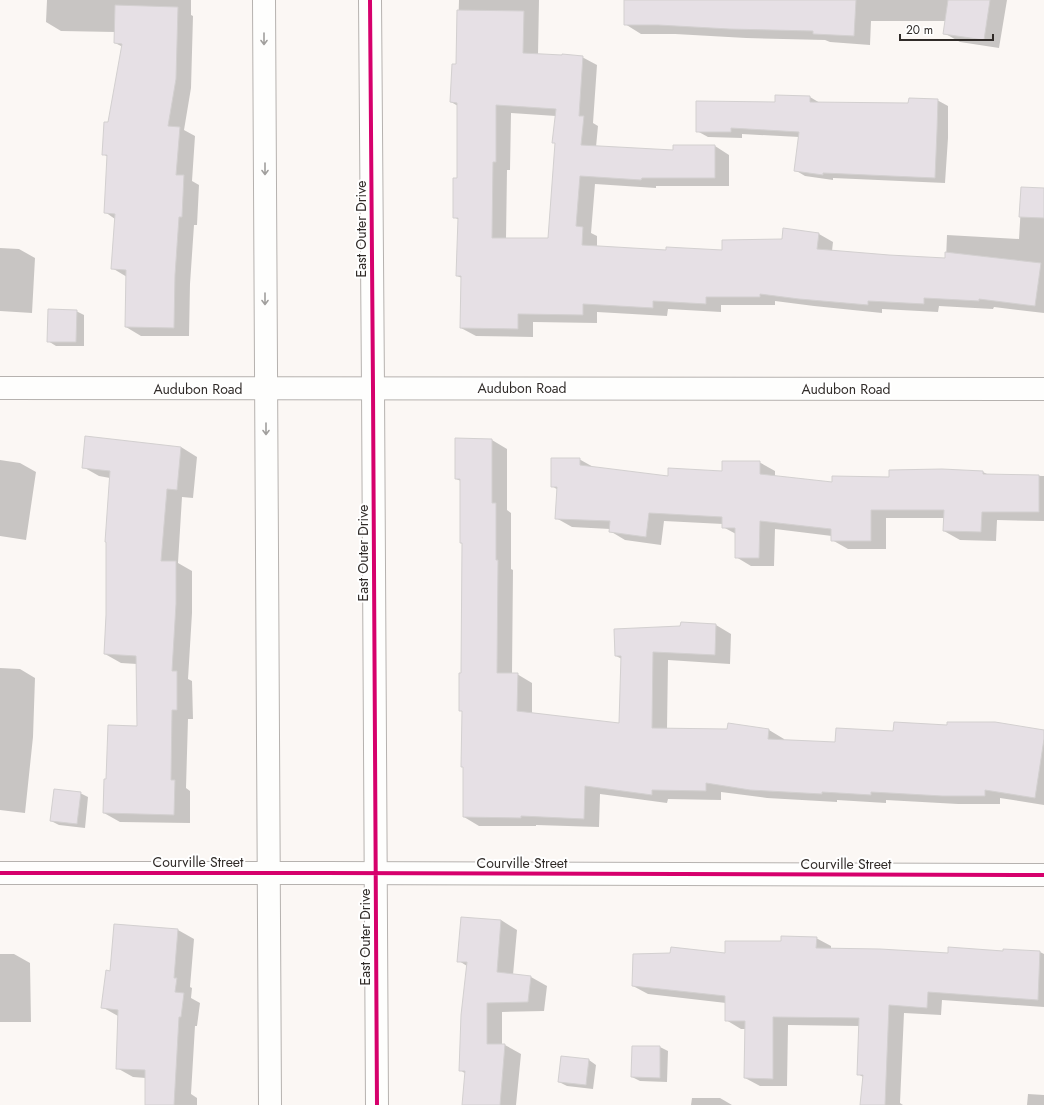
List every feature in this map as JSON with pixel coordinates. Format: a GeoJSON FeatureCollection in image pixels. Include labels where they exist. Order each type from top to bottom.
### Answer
{"type":"FeatureCollection","features":[{"type":"Feature","properties":{"kind":"street"},"geometry":{"type":"LineString","coordinates":[[264,0],[270,1105]]}},
{"type":"Feature","properties":{"kind":"street","name":"East Outer Drive"},"geometry":{"type":"LineString","coordinates":[[370,0],[377,1105]]}},
{"type":"Feature","properties":{"kind":"street","name":"Audubon Road"},"geometry":{"type":"LineString","coordinates":[[0,388],[1044,389]]}},
{"type":"Feature","properties":{"kind":"street","name":"Courville Street"},"geometry":{"type":"LineString","coordinates":[[0,873],[1044,875]]}},
{"type":"Feature","properties":{"kind":"building"},"geometry":{"type":"Polygon","coordinates":[[[624,0],[856,0],[854,36],[813,34],[813,31],[624,25],[624,0]]]}},
{"type":"Feature","properties":{"kind":"building"},"geometry":{"type":"Polygon","coordinates":[[[948,0],[990,0],[984,40],[943,34],[948,0]]]}},
{"type":"Feature","properties":{"kind":"building"},"geometry":{"type":"Polygon","coordinates":[[[115,5],[178,7],[176,79],[168,126],[180,127],[176,175],[184,175],[182,217],[179,217],[175,275],[174,328],[125,327],[126,270],[111,269],[115,214],[104,213],[107,155],[102,155],[104,122],[108,122],[122,44],[114,43],[115,5]]]}},
{"type":"Feature","properties":{"kind":"building"},"geometry":{"type":"Polygon","coordinates":[[[457,10],[524,11],[523,53],[583,56],[579,116],[584,116],[581,145],[673,150],[673,145],[715,145],[715,178],[642,178],[641,180],[580,176],[576,226],[583,227],[582,245],[666,250],[666,247],[722,250],[722,240],[782,239],[783,228],[819,233],[817,249],[945,258],[945,252],[1041,263],[1035,306],[979,299],[979,301],[924,298],[924,304],[868,301],[868,305],[760,294],[760,297],[706,297],[706,304],[653,301],[653,308],[583,304],[583,315],[518,314],[518,329],[460,328],[461,276],[456,276],[458,218],[453,218],[453,178],[457,178],[457,103],[450,102],[452,64],[456,64],[457,10]],[[496,105],[496,162],[493,162],[492,238],[548,238],[555,143],[552,143],[556,109],[496,105]]]}},
{"type":"Feature","properties":{"kind":"building"},"geometry":{"type":"Polygon","coordinates":[[[775,95],[810,96],[810,102],[908,103],[909,98],[938,99],[935,178],[823,173],[823,175],[794,171],[799,132],[731,128],[731,132],[696,132],[696,101],[775,102],[775,95]]]}},
{"type":"Feature","properties":{"kind":"building"},"geometry":{"type":"Polygon","coordinates":[[[1021,187],[1044,188],[1044,218],[1019,217],[1021,187]]]}},
{"type":"Feature","properties":{"kind":"building"},"geometry":{"type":"Polygon","coordinates":[[[48,309],[77,310],[76,342],[47,342],[48,309]]]}},
{"type":"Feature","properties":{"kind":"building"},"geometry":{"type":"Polygon","coordinates":[[[85,436],[181,447],[177,490],[167,489],[161,561],[176,561],[176,604],[172,671],[177,671],[177,710],[172,710],[171,780],[175,780],[174,815],[103,813],[108,725],[137,726],[136,656],[104,654],[106,615],[105,542],[110,471],[82,468],[85,436]]]}},
{"type":"Feature","properties":{"kind":"building"},"geometry":{"type":"Polygon","coordinates":[[[455,438],[492,439],[492,503],[496,503],[496,560],[498,560],[497,673],[518,673],[517,711],[619,723],[621,656],[615,656],[614,629],[680,626],[681,622],[716,624],[715,655],[653,652],[652,728],[727,729],[728,723],[769,729],[768,739],[835,742],[836,728],[893,731],[894,722],[947,725],[947,722],[995,722],[1044,730],[1035,798],[985,790],[985,796],[942,796],[871,792],[871,795],[822,792],[822,794],[750,790],[706,783],[706,791],[652,790],[652,795],[585,786],[584,819],[521,816],[521,818],[463,817],[463,767],[461,767],[462,711],[459,711],[459,673],[461,673],[462,543],[460,543],[460,479],[455,479],[455,438]]]}},
{"type":"Feature","properties":{"kind":"building"},"geometry":{"type":"Polygon","coordinates":[[[551,458],[580,458],[580,465],[668,476],[668,468],[722,471],[722,461],[760,461],[760,474],[832,482],[832,476],[889,477],[889,470],[942,469],[983,471],[983,474],[1039,475],[1039,512],[982,512],[981,532],[943,531],[944,510],[871,510],[871,541],[831,541],[831,529],[760,521],[759,558],[735,558],[735,528],[722,528],[722,517],[649,513],[646,537],[609,532],[610,521],[555,519],[557,487],[551,487],[551,458]]]}},
{"type":"Feature","properties":{"kind":"building"},"geometry":{"type":"Polygon","coordinates":[[[54,789],[81,792],[77,824],[50,821],[54,789]]]}},
{"type":"Feature","properties":{"kind":"building"},"geometry":{"type":"Polygon","coordinates":[[[461,917],[501,920],[497,972],[531,976],[528,1002],[487,1003],[487,1044],[505,1044],[500,1105],[462,1105],[465,1071],[459,1071],[461,1015],[467,962],[457,962],[461,917]]]}},
{"type":"Feature","properties":{"kind":"building"},"geometry":{"type":"Polygon","coordinates":[[[114,924],[178,929],[174,978],[177,978],[175,992],[184,993],[181,1017],[179,1017],[174,1105],[145,1105],[145,1070],[116,1069],[118,1010],[101,1008],[106,970],[110,971],[114,924]]]}},
{"type":"Feature","properties":{"kind":"building"},"geometry":{"type":"Polygon","coordinates":[[[781,936],[817,937],[816,948],[880,949],[948,953],[948,947],[1003,951],[1003,949],[1040,951],[1038,1000],[928,992],[927,1008],[889,1005],[885,1105],[860,1105],[863,1075],[857,1075],[859,1018],[773,1017],[773,1079],[744,1078],[745,1021],[725,1021],[725,996],[632,986],[633,954],[670,953],[671,947],[725,953],[725,941],[781,941],[781,936]]]}},
{"type":"Feature","properties":{"kind":"building"},"geometry":{"type":"Polygon","coordinates":[[[632,1046],[660,1046],[660,1078],[631,1077],[632,1046]]]}},
{"type":"Feature","properties":{"kind":"building"},"geometry":{"type":"Polygon","coordinates":[[[561,1056],[589,1059],[586,1085],[558,1082],[561,1056]]]}},
{"type":"Feature","properties":{"kind":"cycle path"},"geometry":{"type":"LineString","coordinates":[[370,0],[377,1105]]}},
{"type":"Feature","properties":{"kind":"cycle path"},"geometry":{"type":"LineString","coordinates":[[0,873],[1044,875]]}}]}
